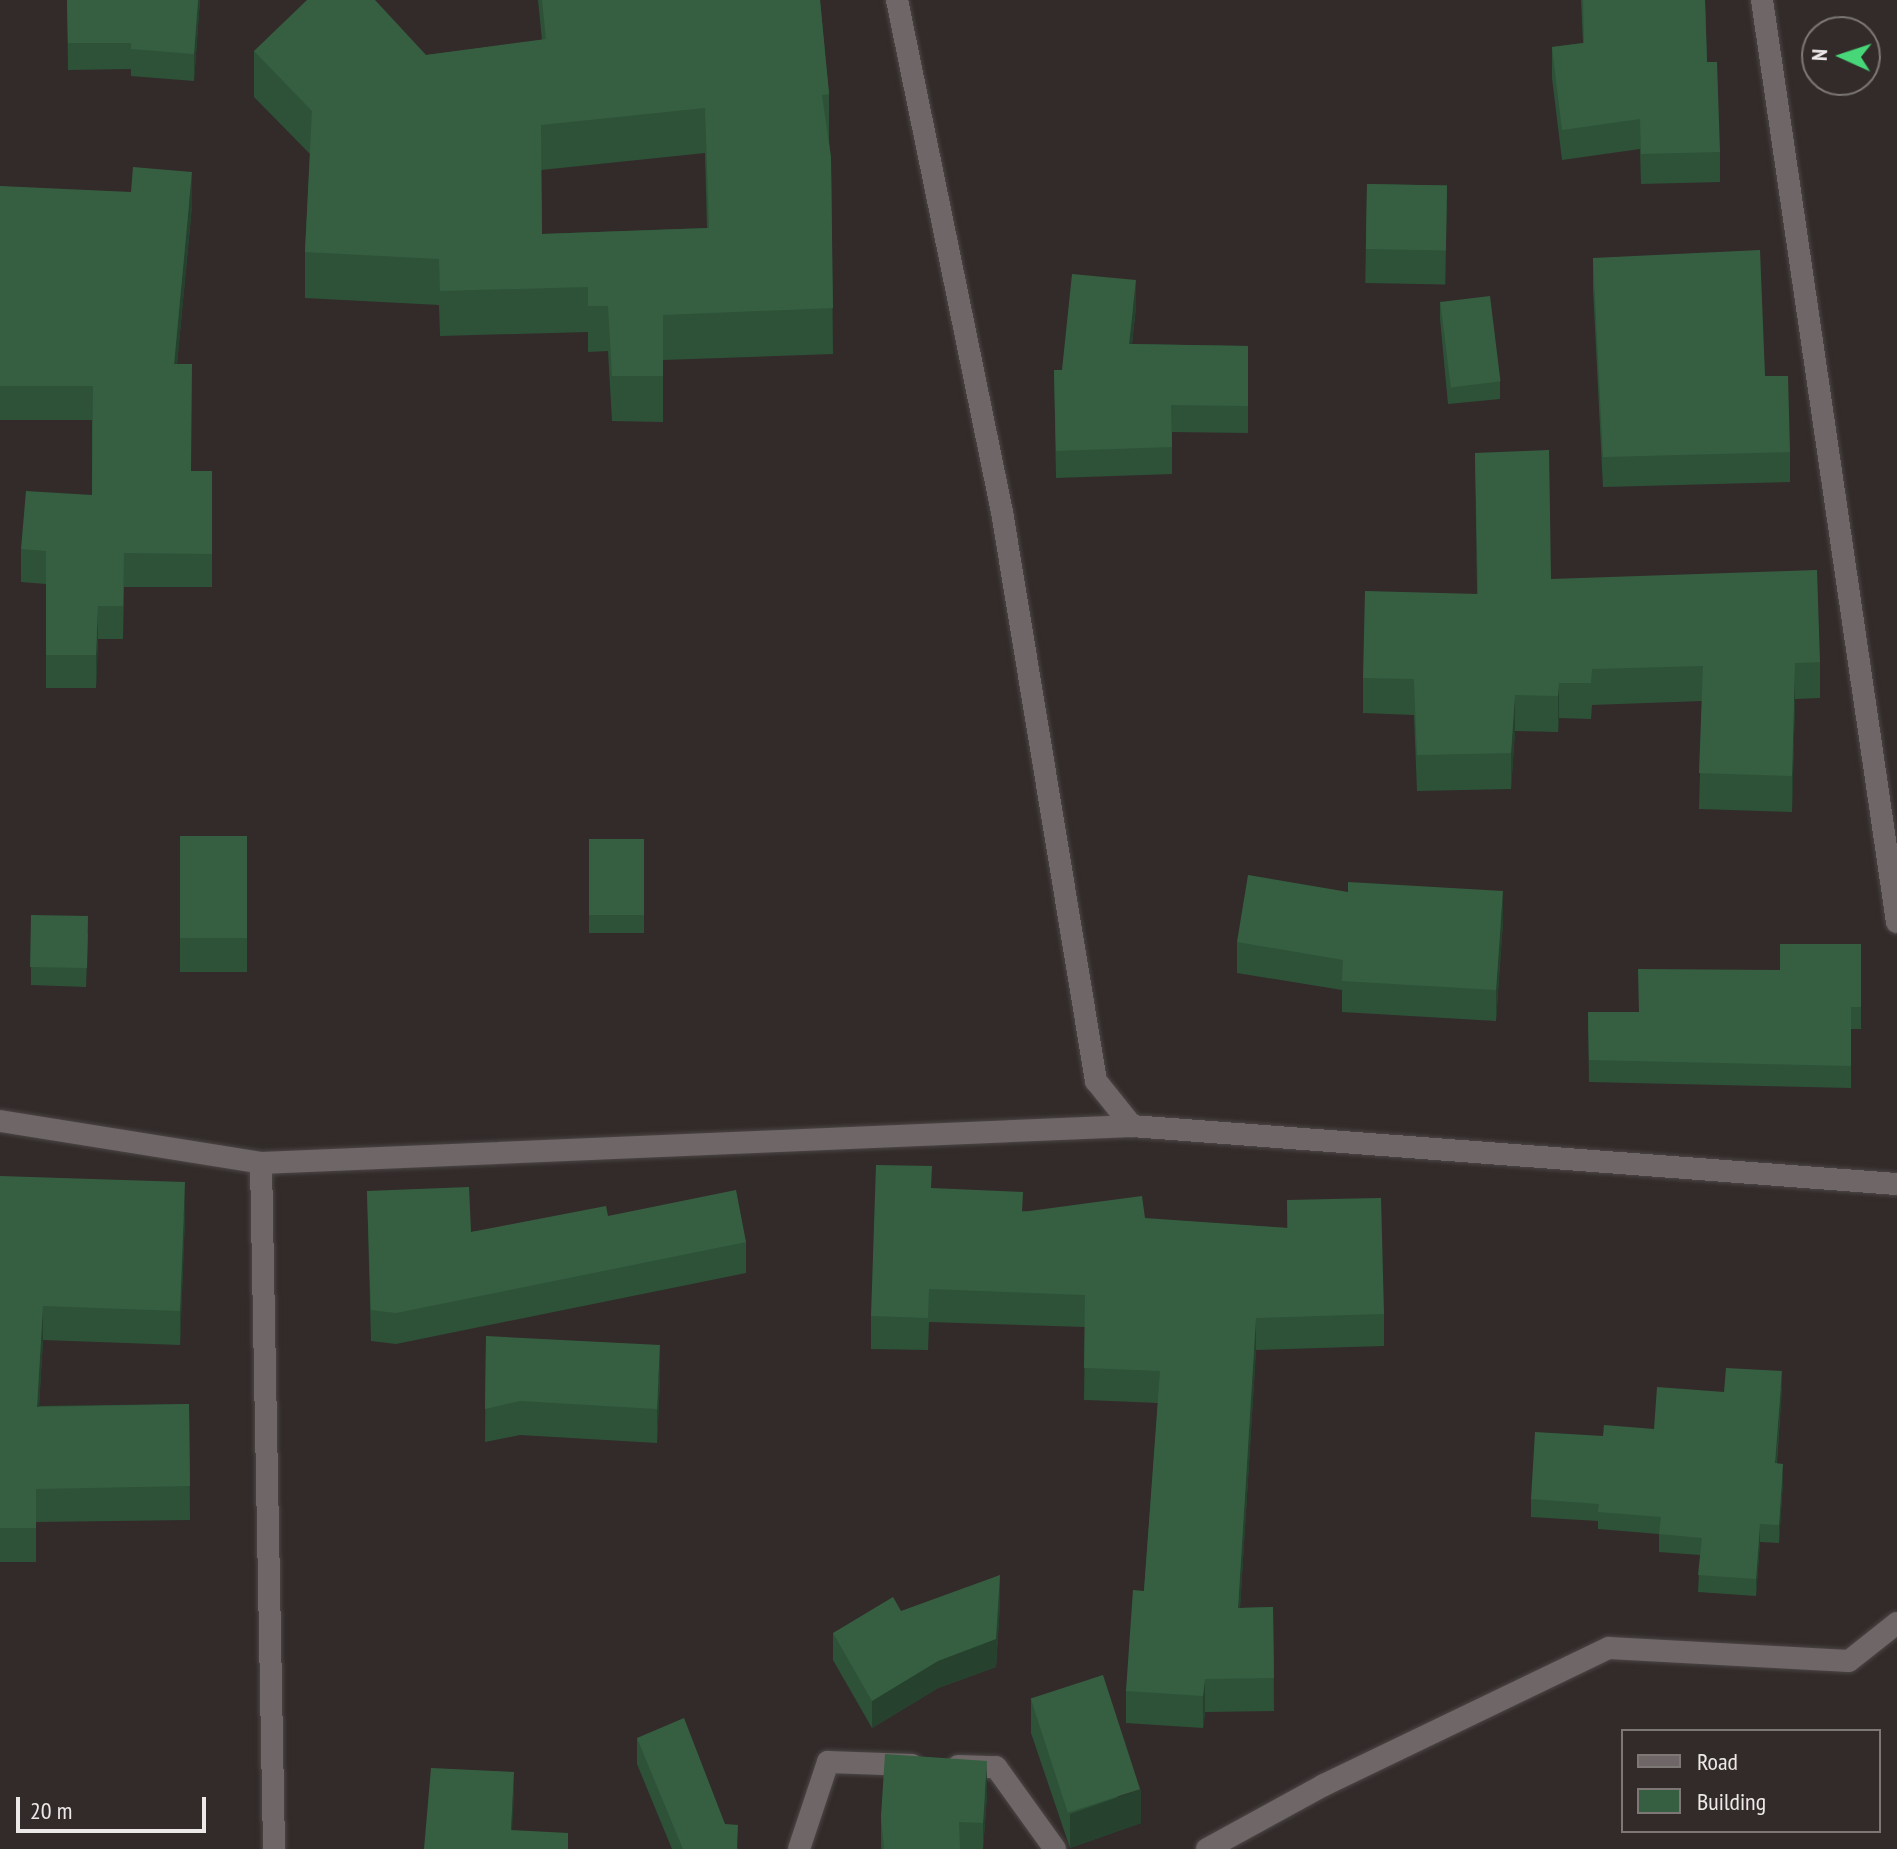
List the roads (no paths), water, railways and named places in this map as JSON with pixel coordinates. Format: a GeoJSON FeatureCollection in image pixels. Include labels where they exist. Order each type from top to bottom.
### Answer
{"type":"FeatureCollection","features":[{"type":"Feature","properties":{"kind":"street"},"geometry":{"type":"LineString","coordinates":[[897,0],[1002,512],[1096,1081],[1132,1126]]}},
{"type":"Feature","properties":{"kind":"street"},"geometry":{"type":"LineString","coordinates":[[1762,0],[1897,922]]}},
{"type":"Feature","properties":{"kind":"street"},"geometry":{"type":"LineString","coordinates":[[0,1121],[261,1163],[1132,1126],[1897,1184]]}},
{"type":"Feature","properties":{"kind":"street"},"geometry":{"type":"LineString","coordinates":[[261,1163],[274,1849]]}},
{"type":"Feature","properties":{"kind":"street"},"geometry":{"type":"LineString","coordinates":[[1207,1849],[1324,1785],[1609,1648],[1849,1661],[1897,1623]]}},
{"type":"Feature","properties":{"kind":"street"},"geometry":{"type":"LineString","coordinates":[[799,1849],[828,1762],[996,1767],[1055,1849]]}}]}
